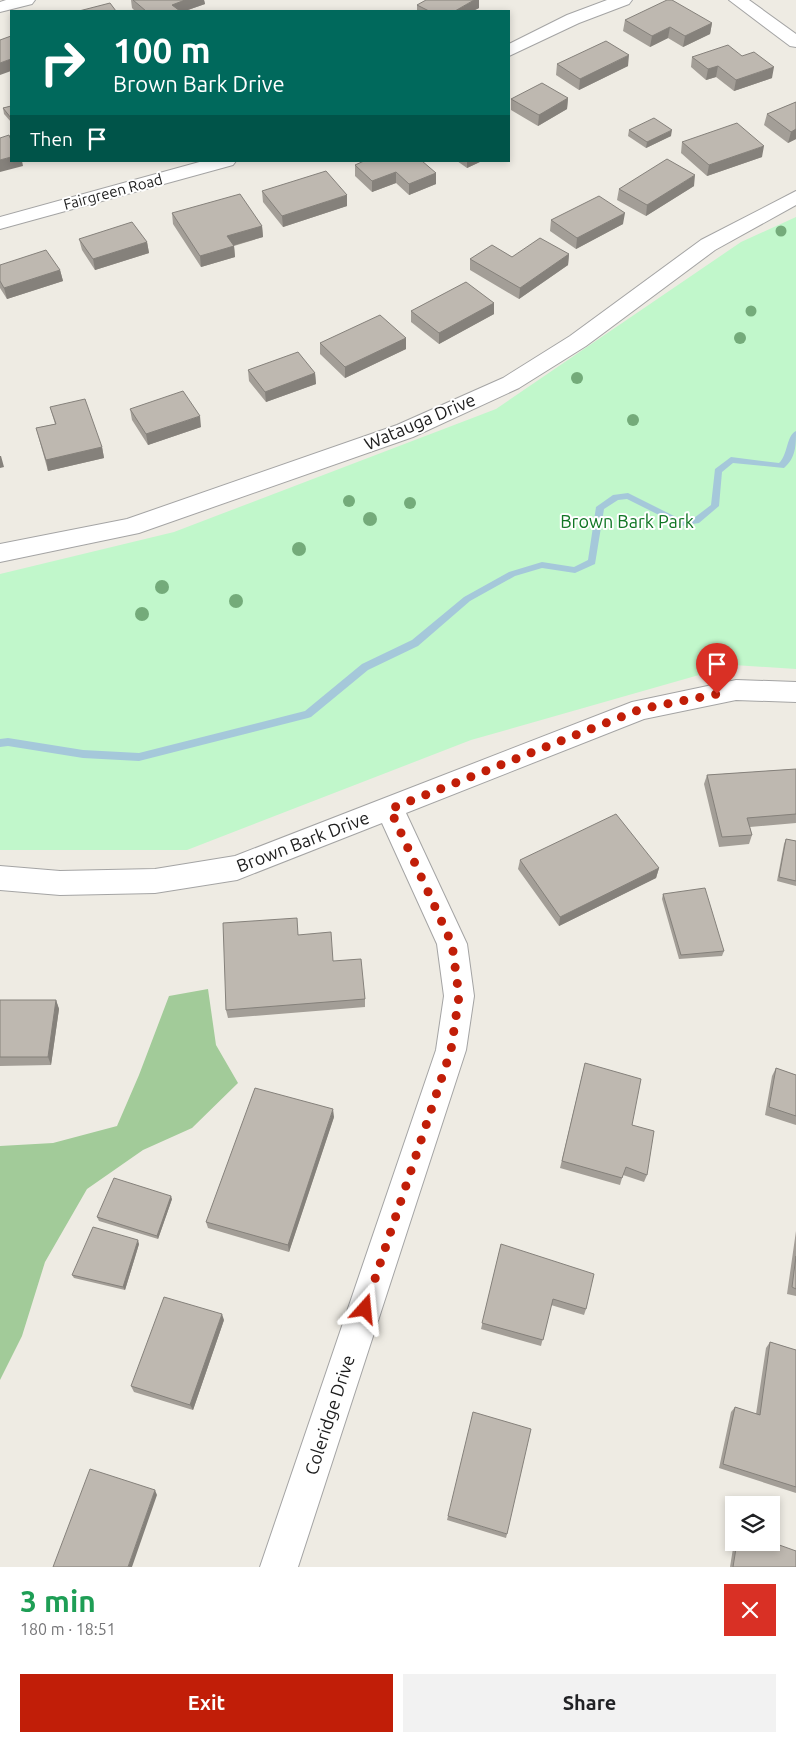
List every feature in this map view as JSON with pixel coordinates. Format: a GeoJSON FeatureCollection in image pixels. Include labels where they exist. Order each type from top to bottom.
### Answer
{"type":"FeatureCollection","features":[{"type":"Feature","properties":{"kind":"street"},"geometry":{"type":"LineString","coordinates":[[0,8],[26,0]]}},
{"type":"Feature","properties":{"kind":"street"},"geometry":{"type":"LineString","coordinates":[[510,50],[573,19],[623,0]]}},
{"type":"Feature","properties":{"kind":"street"},"geometry":{"type":"LineString","coordinates":[[738,0],[796,42]]}},
{"type":"Feature","properties":{"kind":"street","name":"Fairgreen Road"},"geometry":{"type":"LineString","coordinates":[[0,223],[222,162]]}},
{"type":"Feature","properties":{"kind":"street","name":"Watauga Drive"},"geometry":{"type":"LineString","coordinates":[[0,553],[130,526],[288,473],[432,419],[511,383],[578,341],[708,244],[796,197]]}},
{"type":"Feature","properties":{"kind":"street","name":"Brown Bark Drive"},"geometry":{"type":"LineString","coordinates":[[0,878],[60,883],[155,881],[237,868],[641,709],[736,690],[796,692]]}},
{"type":"Feature","properties":{"kind":"street","name":"Coleridge Drive"},"geometry":{"type":"LineString","coordinates":[[279,1567],[451,1050],[459,996],[452,944],[390,809]]}},
{"type":"Feature","properties":{"kind":"green space","name":"Brown Bark Park"},"geometry":{"type":"Polygon","coordinates":[[[796,217],[796,669],[734,665],[471,740],[187,850],[0,850],[0,574],[174,532],[496,409],[741,242],[796,217]]]}},
{"type":"Feature","properties":{"kind":"green space"},"geometry":{"type":"Polygon","coordinates":[[[208,989],[216,1045],[238,1083],[192,1128],[143,1150],[87,1189],[45,1262],[22,1336],[0,1380],[0,1146],[53,1143],[117,1126],[169,996],[208,989]]]}},
{"type":"Feature","properties":{"kind":"building"},"geometry":{"type":"Polygon","coordinates":[[[133,0],[185,0],[172,5],[179,10],[145,10],[133,0]]]}},
{"type":"Feature","properties":{"kind":"building"},"geometry":{"type":"Polygon","coordinates":[[[426,0],[474,0],[457,10],[427,10],[417,5],[426,0]]]}},
{"type":"Feature","properties":{"kind":"building"},"geometry":{"type":"Polygon","coordinates":[[[667,0],[672,0],[712,23],[685,36],[670,27],[652,36],[625,20],[667,0]]]}},
{"type":"Feature","properties":{"kind":"building"},"geometry":{"type":"Polygon","coordinates":[[[110,3],[115,10],[83,10],[110,3]]]}},
{"type":"Feature","properties":{"kind":"building"},"geometry":{"type":"Polygon","coordinates":[[[10,36],[10,59],[0,63],[0,40],[10,36]]]}},
{"type":"Feature","properties":{"kind":"building"},"geometry":{"type":"Polygon","coordinates":[[[606,41],[629,55],[580,79],[557,64],[606,41]]]}},
{"type":"Feature","properties":{"kind":"building"},"geometry":{"type":"Polygon","coordinates":[[[728,45],[742,56],[754,52],[774,67],[736,80],[718,66],[708,69],[692,57],[728,45]]]}},
{"type":"Feature","properties":{"kind":"building"},"geometry":{"type":"Polygon","coordinates":[[[542,83],[568,98],[539,115],[511,99],[542,83]]]}},
{"type":"Feature","properties":{"kind":"building"},"geometry":{"type":"Polygon","coordinates":[[[796,102],[796,129],[791,132],[767,114],[796,102]]]}},
{"type":"Feature","properties":{"kind":"building"},"geometry":{"type":"Polygon","coordinates":[[[10,106],[10,117],[3,108],[10,106]]]}},
{"type":"Feature","properties":{"kind":"building"},"geometry":{"type":"Polygon","coordinates":[[[654,118],[672,130],[647,142],[629,130],[654,118]]]}},
{"type":"Feature","properties":{"kind":"building"},"geometry":{"type":"Polygon","coordinates":[[[737,123],[764,146],[709,165],[682,142],[737,123]]]}},
{"type":"Feature","properties":{"kind":"building"},"geometry":{"type":"Polygon","coordinates":[[[9,135],[10,138],[10,157],[0,160],[0,138],[9,135]]]}},
{"type":"Feature","properties":{"kind":"building"},"geometry":{"type":"Polygon","coordinates":[[[667,159],[695,175],[647,205],[619,189],[667,159]]]}},
{"type":"Feature","properties":{"kind":"building"},"geometry":{"type":"Polygon","coordinates":[[[362,162],[423,162],[436,173],[409,184],[396,172],[372,181],[355,165],[362,162]]]}},
{"type":"Feature","properties":{"kind":"building"},"geometry":{"type":"Polygon","coordinates":[[[326,171],[347,195],[282,216],[262,191],[326,171]]]}},
{"type":"Feature","properties":{"kind":"building"},"geometry":{"type":"Polygon","coordinates":[[[240,194],[262,226],[227,236],[234,246],[200,256],[172,213],[240,194]]]}},
{"type":"Feature","properties":{"kind":"building"},"geometry":{"type":"Polygon","coordinates":[[[599,196],[625,213],[577,238],[551,220],[599,196]]]}},
{"type":"Feature","properties":{"kind":"building"},"geometry":{"type":"Polygon","coordinates":[[[132,222],[147,242],[93,259],[79,239],[132,222]]]}},
{"type":"Feature","properties":{"kind":"building"},"geometry":{"type":"Polygon","coordinates":[[[540,238],[569,254],[520,288],[470,259],[492,245],[512,257],[540,238]]]}},
{"type":"Feature","properties":{"kind":"building"},"geometry":{"type":"Polygon","coordinates":[[[46,250],[60,270],[4,288],[0,281],[0,265],[46,250]]]}},
{"type":"Feature","properties":{"kind":"building"},"geometry":{"type":"Polygon","coordinates":[[[466,282],[494,303],[439,333],[411,311],[466,282]]]}},
{"type":"Feature","properties":{"kind":"building"},"geometry":{"type":"Polygon","coordinates":[[[380,315],[406,338],[345,367],[320,343],[380,315]]]}},
{"type":"Feature","properties":{"kind":"building"},"geometry":{"type":"Polygon","coordinates":[[[298,352],[315,373],[265,392],[248,370],[298,352]]]}},
{"type":"Feature","properties":{"kind":"building"},"geometry":{"type":"Polygon","coordinates":[[[183,391],[200,416],[146,434],[130,409],[183,391]]]}},
{"type":"Feature","properties":{"kind":"building"},"geometry":{"type":"Polygon","coordinates":[[[85,399],[102,447],[46,460],[36,428],[56,424],[50,407],[85,399]]]}},
{"type":"Feature","properties":{"kind":"building"},"geometry":{"type":"Polygon","coordinates":[[[796,769],[796,814],[747,818],[752,835],[722,837],[707,775],[796,769]]]}},
{"type":"Feature","properties":{"kind":"building"},"geometry":{"type":"Polygon","coordinates":[[[616,814],[659,868],[560,917],[520,860],[616,814]]]}},
{"type":"Feature","properties":{"kind":"building"},"geometry":{"type":"Polygon","coordinates":[[[786,839],[796,841],[796,881],[779,877],[786,839]]]}},
{"type":"Feature","properties":{"kind":"building"},"geometry":{"type":"Polygon","coordinates":[[[705,888],[724,951],[681,955],[663,894],[705,888]]]}},
{"type":"Feature","properties":{"kind":"building"},"geometry":{"type":"Polygon","coordinates":[[[297,918],[298,935],[331,932],[333,961],[361,959],[365,999],[226,1010],[223,923],[297,918]]]}},
{"type":"Feature","properties":{"kind":"building"},"geometry":{"type":"Polygon","coordinates":[[[0,1000],[56,1000],[48,1057],[0,1057],[0,1000]]]}},
{"type":"Feature","properties":{"kind":"building"},"geometry":{"type":"Polygon","coordinates":[[[585,1063],[641,1079],[632,1125],[654,1131],[647,1175],[626,1167],[622,1178],[562,1161],[585,1063]]]}},
{"type":"Feature","properties":{"kind":"building"},"geometry":{"type":"Polygon","coordinates":[[[776,1068],[796,1075],[796,1116],[769,1107],[776,1068]]]}},
{"type":"Feature","properties":{"kind":"building"},"geometry":{"type":"Polygon","coordinates":[[[255,1088],[333,1109],[288,1245],[206,1222],[255,1088]]]}},
{"type":"Feature","properties":{"kind":"building"},"geometry":{"type":"Polygon","coordinates":[[[114,1178],[171,1196],[157,1236],[97,1217],[114,1178]]]}},
{"type":"Feature","properties":{"kind":"building"},"geometry":{"type":"Polygon","coordinates":[[[93,1227],[138,1240],[123,1287],[72,1275],[93,1227]]]}},
{"type":"Feature","properties":{"kind":"building"},"geometry":{"type":"Polygon","coordinates":[[[501,1244],[594,1274],[586,1309],[553,1299],[543,1340],[482,1323],[501,1244]]]}},
{"type":"Feature","properties":{"kind":"building"},"geometry":{"type":"Polygon","coordinates":[[[796,1256],[796,1289],[792,1287],[796,1256]]]}},
{"type":"Feature","properties":{"kind":"building"},"geometry":{"type":"Polygon","coordinates":[[[164,1297],[222,1314],[190,1405],[131,1386],[164,1297]]]}},
{"type":"Feature","properties":{"kind":"building"},"geometry":{"type":"Polygon","coordinates":[[[770,1342],[796,1350],[796,1487],[723,1464],[735,1407],[760,1415],[770,1342]]]}},
{"type":"Feature","properties":{"kind":"building"},"geometry":{"type":"Polygon","coordinates":[[[473,1412],[531,1429],[507,1534],[448,1516],[473,1412]]]}},
{"type":"Feature","properties":{"kind":"building"},"geometry":{"type":"Polygon","coordinates":[[[90,1469],[155,1490],[128,1567],[53,1567],[90,1469]]]}},
{"type":"Feature","properties":{"kind":"building"},"geometry":{"type":"Polygon","coordinates":[[[780,1545],[796,1551],[796,1567],[733,1567],[736,1551],[780,1551],[780,1545]]]}},
{"type":"Feature","properties":{"kind":"waterway"},"geometry":{"type":"LineString","coordinates":[[0,743],[8,742],[83,754],[139,757],[308,714],[365,667],[415,643],[467,599],[512,574],[542,565],[575,570],[592,562],[600,507],[616,497],[628,496],[681,523],[696,521],[715,506],[718,471],[731,460],[781,466],[787,461],[796,434]]}},
{"type":"Feature","properties":{"kind":"route"},"geometry":{"type":"LineString","coordinates":[[365,1309],[451,1050],[459,996],[452,944],[390,809],[641,709],[717,694]]}}]}
